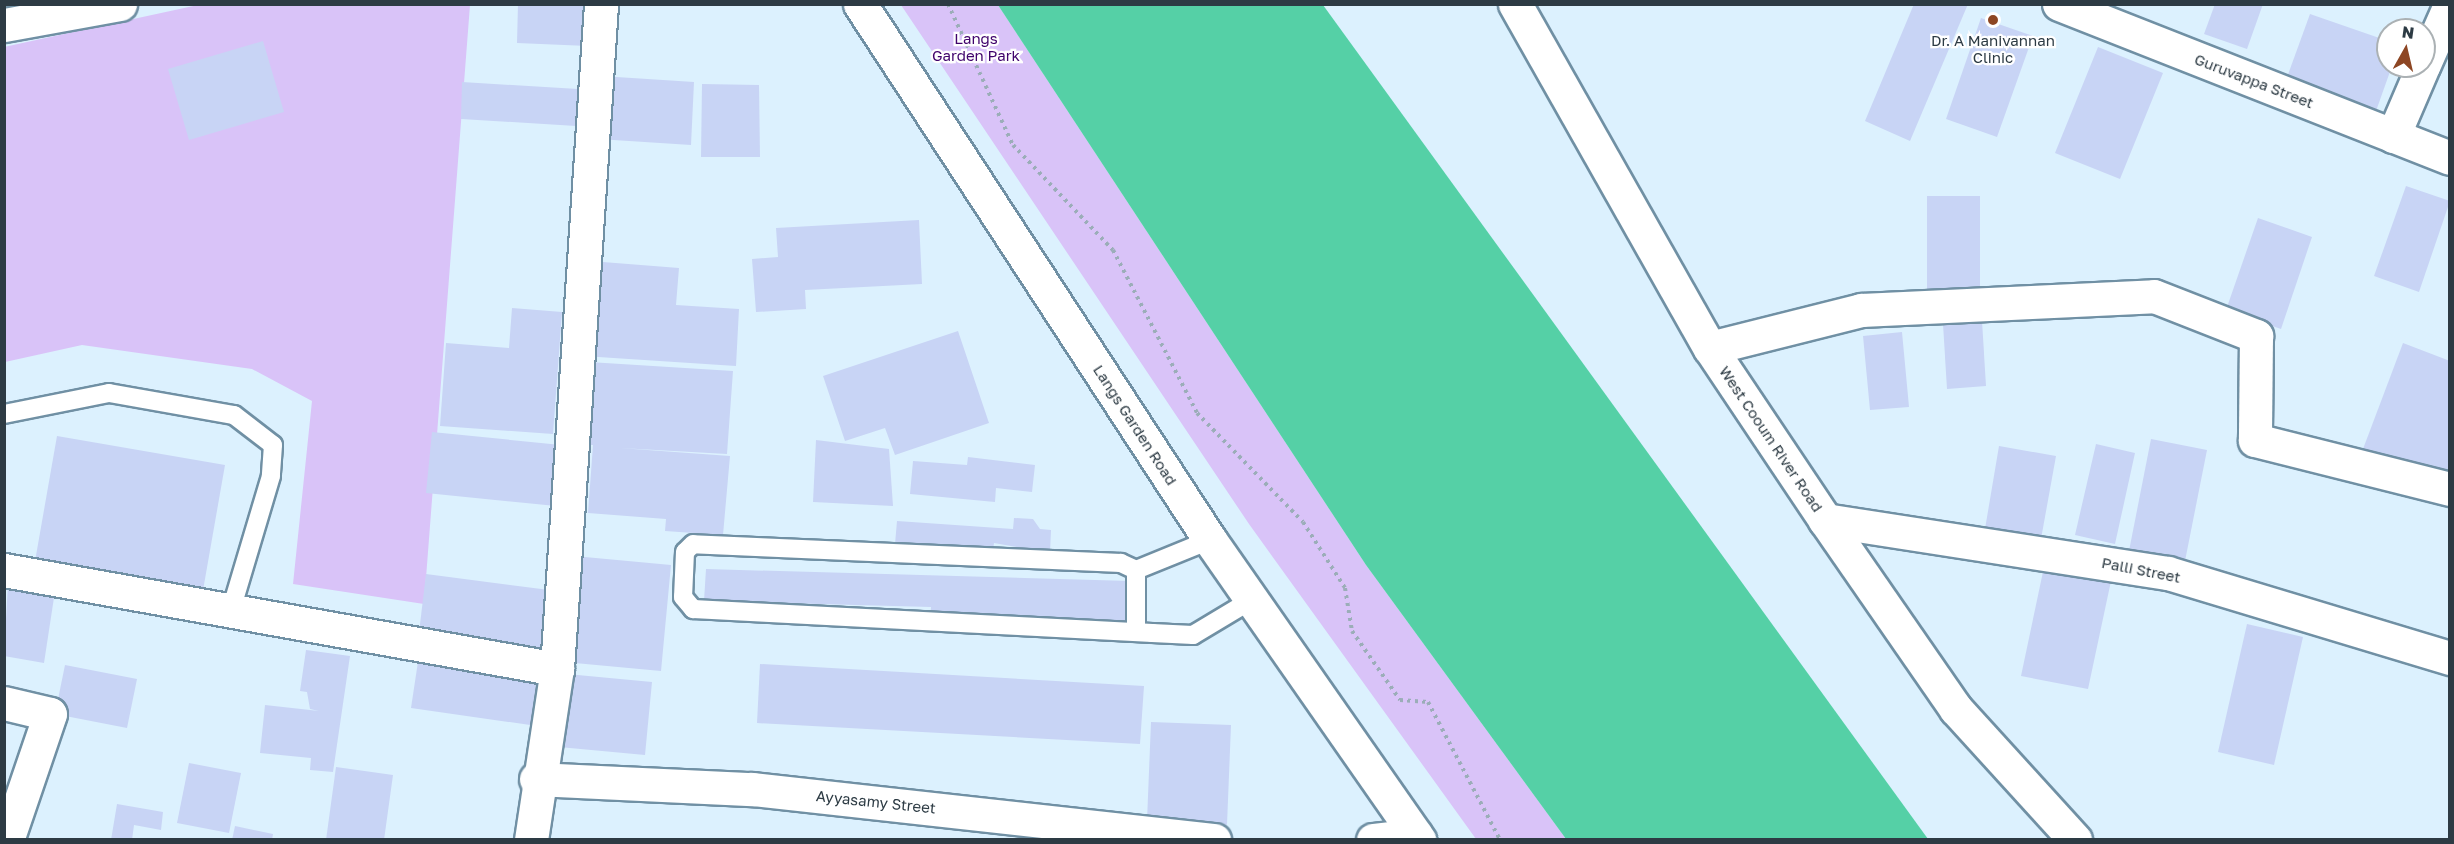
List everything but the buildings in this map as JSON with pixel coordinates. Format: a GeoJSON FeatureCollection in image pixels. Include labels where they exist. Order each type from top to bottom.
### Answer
{"type":"FeatureCollection","features":[{"type":"Feature","properties":{"kind":"street"},"geometry":{"type":"LineString","coordinates":[[4,25],[120,4]]}},
{"type":"Feature","properties":{"kind":"street"},"geometry":{"type":"LineString","coordinates":[[531,840],[536,779],[557,669],[601,4]]}},
{"type":"Feature","properties":{"kind":"street","name":"Langs Garden Road"},"geometry":{"type":"LineString","coordinates":[[860,4],[1210,540],[1417,837]]}},
{"type":"Feature","properties":{"kind":"street","name":"West Cooum River Road"},"geometry":{"type":"LineString","coordinates":[[1515,4],[1710,348],[1825,520],[1956,709],[2075,840]]}},
{"type":"Feature","properties":{"kind":"street","name":"Guruvappa Street"},"geometry":{"type":"LineString","coordinates":[[2059,4],[2450,158]]}},
{"type":"Feature","properties":{"kind":"street"},"geometry":{"type":"LineString","coordinates":[[2436,37],[2450,5]]}},
{"type":"Feature","properties":{"kind":"street"},"geometry":{"type":"LineString","coordinates":[[2393,136],[2418,78]]}},
{"type":"Feature","properties":{"kind":"street"},"geometry":{"type":"LineString","coordinates":[[1710,348],[1861,310],[2154,296],[2256,336],[2255,440],[2450,489]]}},
{"type":"Feature","properties":{"kind":"street","name":"Palli Street"},"geometry":{"type":"LineString","coordinates":[[1825,520],[2169,573],[2450,658]]}},
{"type":"Feature","properties":{"kind":"street"},"geometry":{"type":"LineString","coordinates":[[4,570],[557,669]]}},
{"type":"Feature","properties":{"kind":"street"},"geometry":{"type":"LineString","coordinates":[[4,703],[50,714],[7,840]]}},
{"type":"Feature","properties":{"kind":"street","name":"Ayyasamy Street"},"geometry":{"type":"LineString","coordinates":[[536,779],[752,789],[1214,840]]}},
{"type":"Feature","properties":{"kind":"street"},"geometry":{"type":"LineString","coordinates":[[1373,840],[1417,837]]}},
{"type":"Feature","properties":{"kind":"lane"},"geometry":{"type":"LineString","coordinates":[[4,414],[12,408],[109,393],[234,415],[273,445],[271,476],[231,610],[4,561]]}},
{"type":"Feature","properties":{"kind":"lane"},"geometry":{"type":"LineString","coordinates":[[1210,540],[1136,570],[1121,563],[693,544],[685,552],[683,597],[693,609],[1193,635],[1253,599]]}},
{"type":"Feature","properties":{"kind":"lane"},"geometry":{"type":"LineString","coordinates":[[1136,570],[1136,632]]}},
{"type":"Feature","properties":{"kind":"path"},"geometry":{"type":"LineString","coordinates":[[948,4],[1013,145],[1113,250],[1197,413],[1303,522],[1345,588],[1352,630],[1400,700],[1428,702],[1500,840]]}},
{"type":"Feature","properties":{"kind":"green space"},"geometry":{"type":"Polygon","coordinates":[[[198,5],[470,5],[424,604],[293,584],[312,401],[252,369],[82,345],[5,362],[4,47],[198,5]]]}},
{"type":"Feature","properties":{"kind":"green space","name":"Langs Garden Park"},"geometry":{"type":"Polygon","coordinates":[[[901,5],[998,5],[1366,565],[1566,839],[1476,839],[1249,524],[901,5]]]}},
{"type":"Feature","properties":{"kind":"shaded area"},"geometry":{"type":"Polygon","coordinates":[[[998,5],[1323,5],[1928,839],[1566,839],[1366,565],[998,5]]]}},
{"type":"Feature","properties":{"kind":"place","name":"Dr. A Manivannan Clinic"},"geometry":{"type":"Point","coordinates":[1993,20]}}]}
